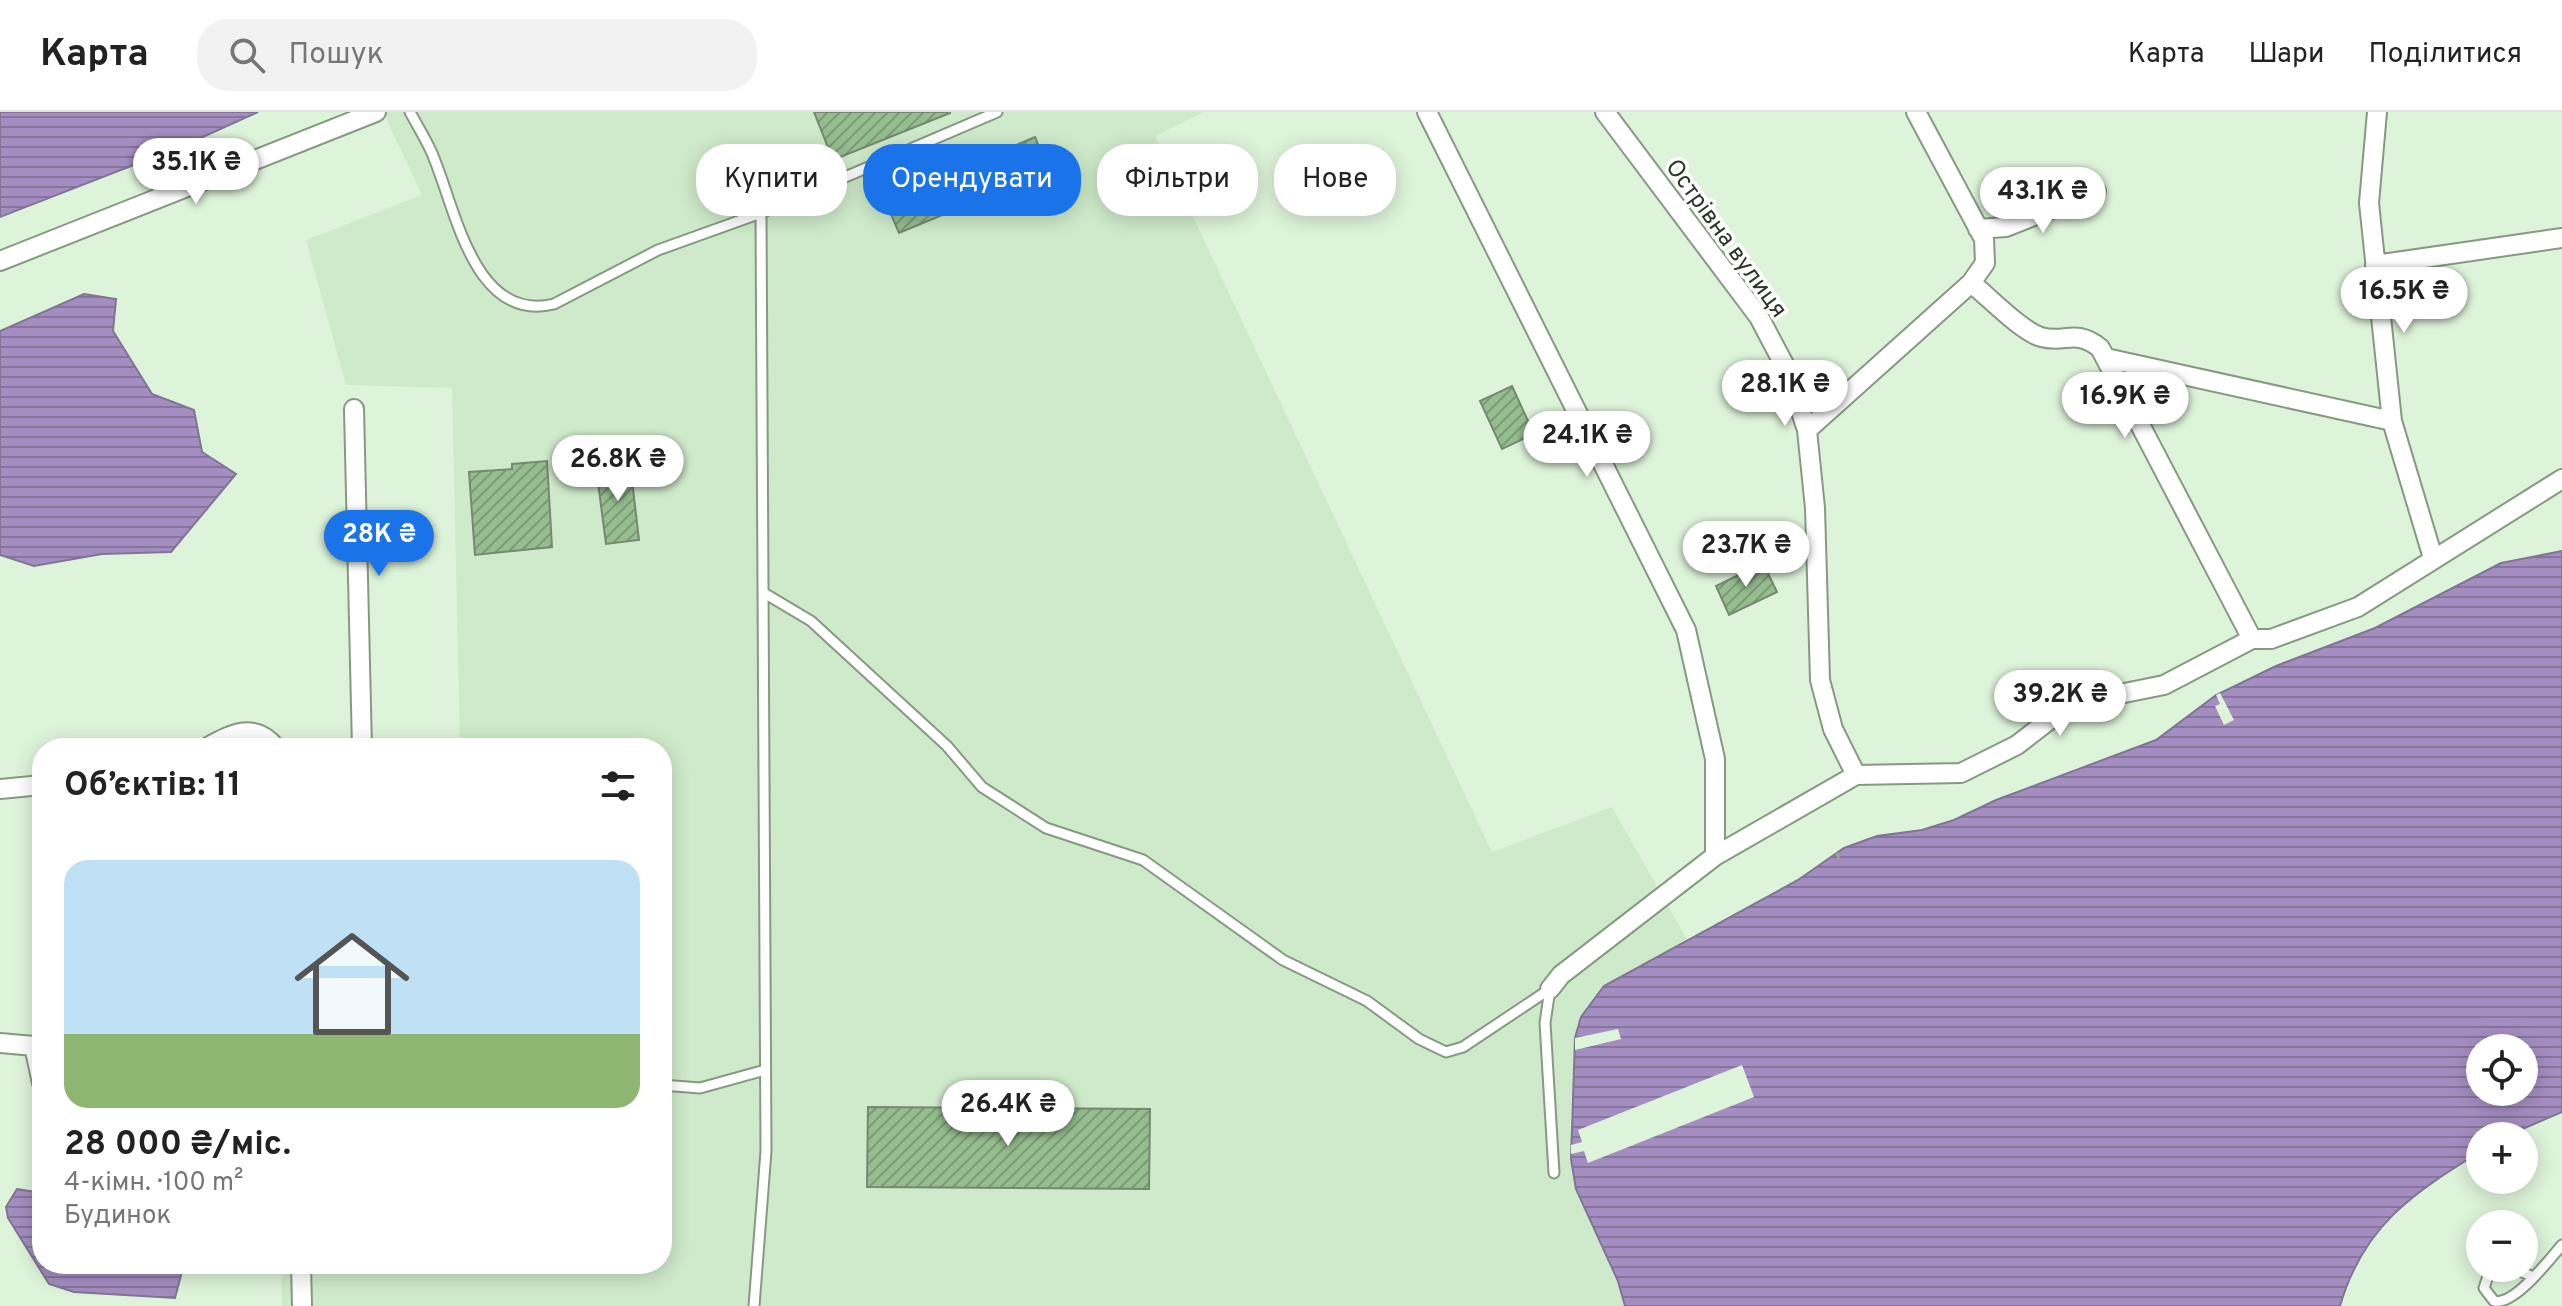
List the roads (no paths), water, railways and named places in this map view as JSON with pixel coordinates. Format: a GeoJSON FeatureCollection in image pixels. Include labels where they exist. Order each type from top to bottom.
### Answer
{"type":"FeatureCollection","features":[{"type":"Feature","properties":{"kind":"street"},"geometry":{"type":"LineString","coordinates":[[0,261],[376,112]]}},
{"type":"Feature","properties":{"kind":"street"},"geometry":{"type":"LineString","coordinates":[[1427,112],[1686,630],[1715,759],[1715,856]]}},
{"type":"Feature","properties":{"kind":"street","name":"Острівна вулиця"},"geometry":{"type":"LineString","coordinates":[[1605,112],[1759,317],[1787,370],[1807,430],[1815,508],[1820,680],[1833,729],[1856,775]]}},
{"type":"Feature","properties":{"kind":"street"},"geometry":{"type":"LineString","coordinates":[[1807,430],[1980,274],[1987,251],[1916,112]]}},
{"type":"Feature","properties":{"kind":"street"},"geometry":{"type":"LineString","coordinates":[[2377,112],[2369,203],[2392,421],[2433,558]]}},
{"type":"Feature","properties":{"kind":"street"},"geometry":{"type":"LineString","coordinates":[[1978,229],[2006,227],[2096,191]]}},
{"type":"Feature","properties":{"kind":"street"},"geometry":{"type":"LineString","coordinates":[[2375,265],[2562,238]]}},
{"type":"Feature","properties":{"kind":"street"},"geometry":{"type":"LineString","coordinates":[[1971,283],[2034,334],[2048,338],[2079,336],[2100,348],[2252,639]]}},
{"type":"Feature","properties":{"kind":"street"},"geometry":{"type":"LineString","coordinates":[[2106,358],[2392,421]]}},
{"type":"Feature","properties":{"kind":"street"},"geometry":{"type":"LineString","coordinates":[[354,409],[362,738]]}},
{"type":"Feature","properties":{"kind":"street"},"geometry":{"type":"LineString","coordinates":[[1550,989],[1561,975],[1715,856],[1856,775],[1961,773],[2017,745],[2070,704],[2164,685],[2252,639],[2271,639],[2358,607],[2422,569],[2433,558],[2503,519],[2562,479]]}},
{"type":"Feature","properties":{"kind":"street"},"geometry":{"type":"LineString","coordinates":[[228,738],[243,731],[267,738]]}},
{"type":"Feature","properties":{"kind":"street"},"geometry":{"type":"LineString","coordinates":[[0,789],[32,786]]}},
{"type":"Feature","properties":{"kind":"street"},"geometry":{"type":"LineString","coordinates":[[0,1043],[32,1046]]}},
{"type":"Feature","properties":{"kind":"street"},"geometry":{"type":"LineString","coordinates":[[301,1274],[302,1306]]}},
{"type":"Feature","properties":{"kind":"lane"},"geometry":{"type":"LineString","coordinates":[[410,112],[431,151],[465,248],[500,295],[526,307],[554,304],[658,250],[753,216]]}},
{"type":"Feature","properties":{"kind":"lane"},"geometry":{"type":"LineString","coordinates":[[847,176],[997,112]]}},
{"type":"Feature","properties":{"kind":"lane"},"geometry":{"type":"LineString","coordinates":[[754,1306],[766,1151],[761,216]]}},
{"type":"Feature","properties":{"kind":"lane"},"geometry":{"type":"LineString","coordinates":[[764,593],[811,621],[947,746],[982,787],[1046,828],[1143,860],[1283,960],[1367,1001],[1419,1039],[1446,1052],[1463,1047],[1550,989]]}},
{"type":"Feature","properties":{"kind":"lane"},"geometry":{"type":"LineString","coordinates":[[1550,989],[1545,1023],[1554,1173]]}},
{"type":"Feature","properties":{"kind":"lane"},"geometry":{"type":"LineString","coordinates":[[672,1086],[700,1088],[765,1070]]}},
{"type":"Feature","properties":{"kind":"lane"},"geometry":{"type":"LineString","coordinates":[[2538,1269],[2562,1245]]}},
{"type":"Feature","properties":{"kind":"lane"},"geometry":{"type":"LineString","coordinates":[[2486,1282],[2484,1288],[2490,1298],[2500,1303],[2517,1296],[2527,1282]]}}]}
